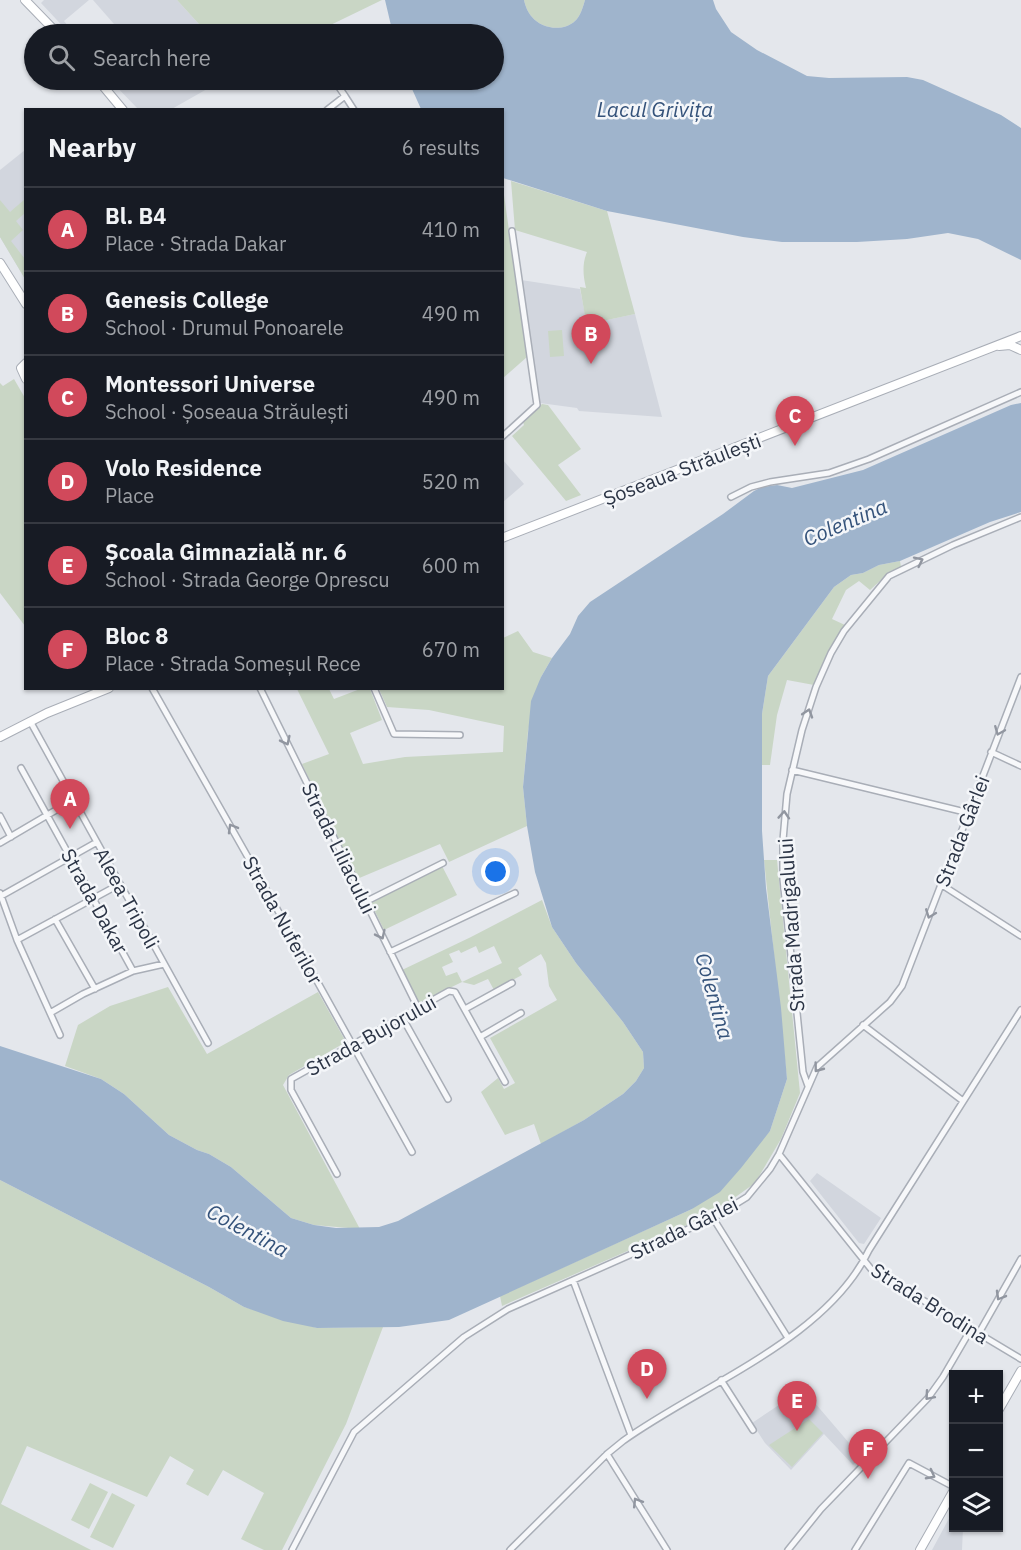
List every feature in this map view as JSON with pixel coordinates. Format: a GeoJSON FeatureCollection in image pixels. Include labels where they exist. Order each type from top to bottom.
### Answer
{"type":"FeatureCollection","features":[{"type":"Feature","properties":{"kind":"street"},"geometry":{"type":"LineString","coordinates":[[26,1],[48,24]]}},
{"type":"Feature","properties":{"kind":"street"},"geometry":{"type":"LineString","coordinates":[[106,90],[121,108]]}},
{"type":"Feature","properties":{"kind":"street"},"geometry":{"type":"LineString","coordinates":[[341,90],[353,108]]}},
{"type":"Feature","properties":{"kind":"street"},"geometry":{"type":"LineString","coordinates":[[330,108],[345,96]]}},
{"type":"Feature","properties":{"kind":"street"},"geometry":{"type":"LineString","coordinates":[[504,435],[537,405],[512,231]]}},
{"type":"Feature","properties":{"kind":"street"},"geometry":{"type":"LineString","coordinates":[[0,263],[24,301]]}},
{"type":"Feature","properties":{"kind":"street","name":"Șoseaua Străulești"},"geometry":{"type":"LineString","coordinates":[[504,537],[1021,336]]}},
{"type":"Feature","properties":{"kind":"street"},"geometry":{"type":"LineString","coordinates":[[996,346],[1010,345],[1021,350]]}},
{"type":"Feature","properties":{"kind":"street"},"geometry":{"type":"LineString","coordinates":[[731,497],[751,487],[828,473],[869,459],[1021,392]]}},
{"type":"Feature","properties":{"kind":"street","name":"Strada Madrigalului"},"geometry":{"type":"LineString","coordinates":[[808,1086],[803,1072],[783,879],[783,820],[792,770],[816,687],[843,631],[884,580],[953,545],[1021,517]]}},
{"type":"Feature","properties":{"kind":"street","name":"Strada Gârlei"},"geometry":{"type":"LineString","coordinates":[[292,1550],[350,1437],[358,1427],[464,1337],[493,1316],[713,1218],[747,1197],[762,1180],[779,1154],[817,1067],[890,1002],[902,986],[1021,677]]}},
{"type":"Feature","properties":{"kind":"street"},"geometry":{"type":"LineString","coordinates":[[0,737],[63,706],[104,690]]}},
{"type":"Feature","properties":{"kind":"street","name":"Strada Nuferilor"},"geometry":{"type":"LineString","coordinates":[[153,690],[412,1152]]}},
{"type":"Feature","properties":{"kind":"street","name":"Strada Liliacului"},"geometry":{"type":"LineString","coordinates":[[261,690],[418,1008]]}},
{"type":"Feature","properties":{"kind":"street"},"geometry":{"type":"LineString","coordinates":[[375,690],[394,734],[460,735]]}},
{"type":"Feature","properties":{"kind":"street","name":"Aleea Tripoli"},"geometry":{"type":"LineString","coordinates":[[30,721],[208,1043]]}},
{"type":"Feature","properties":{"kind":"street"},"geometry":{"type":"LineString","coordinates":[[991,752],[1021,766]]}},
{"type":"Feature","properties":{"kind":"street","name":"Strada Dakar"},"geometry":{"type":"LineString","coordinates":[[21,768],[133,971]]}},
{"type":"Feature","properties":{"kind":"street"},"geometry":{"type":"LineString","coordinates":[[792,770],[969,813]]}},
{"type":"Feature","properties":{"kind":"street"},"geometry":{"type":"LineString","coordinates":[[0,843],[73,800]]}},
{"type":"Feature","properties":{"kind":"street"},"geometry":{"type":"LineString","coordinates":[[0,816],[11,837]]}},
{"type":"Feature","properties":{"kind":"street"},"geometry":{"type":"LineString","coordinates":[[60,1035],[16,940],[1,895],[96,842]]}},
{"type":"Feature","properties":{"kind":"street"},"geometry":{"type":"LineString","coordinates":[[365,902],[444,863]]}},
{"type":"Feature","properties":{"kind":"street"},"geometry":{"type":"LineString","coordinates":[[16,940],[120,884]]}},
{"type":"Feature","properties":{"kind":"street"},"geometry":{"type":"LineString","coordinates":[[942,885],[1021,936]]}},
{"type":"Feature","properties":{"kind":"street"},"geometry":{"type":"LineString","coordinates":[[390,952],[515,893]]}},
{"type":"Feature","properties":{"kind":"street"},"geometry":{"type":"LineString","coordinates":[[55,919],[95,988]]}},
{"type":"Feature","properties":{"kind":"street"},"geometry":{"type":"LineString","coordinates":[[50,1013],[95,988],[133,971],[164,964]]}},
{"type":"Feature","properties":{"kind":"street"},"geometry":{"type":"LineString","coordinates":[[465,1009],[512,983]]}},
{"type":"Feature","properties":{"kind":"street","name":"Strada Bujorului"},"geometry":{"type":"LineString","coordinates":[[337,1174],[291,1090],[291,1079],[418,1008],[452,991],[455,992],[505,1082]]}},
{"type":"Feature","properties":{"kind":"street"},"geometry":{"type":"LineString","coordinates":[[510,1550],[607,1454],[631,1435],[788,1338],[836,1299],[864,1262],[1021,1010]]}},
{"type":"Feature","properties":{"kind":"street"},"geometry":{"type":"LineString","coordinates":[[480,1037],[521,1013]]}},
{"type":"Feature","properties":{"kind":"street"},"geometry":{"type":"LineString","coordinates":[[402,1017],[448,1099]]}},
{"type":"Feature","properties":{"kind":"street"},"geometry":{"type":"LineString","coordinates":[[863,1025],[963,1101]]}},
{"type":"Feature","properties":{"kind":"street","name":"Strada Brodina"},"geometry":{"type":"LineString","coordinates":[[779,1154],[864,1262],[887,1279],[1021,1359]]}},
{"type":"Feature","properties":{"kind":"street"},"geometry":{"type":"LineString","coordinates":[[713,1218],[788,1338]]}},
{"type":"Feature","properties":{"kind":"street"},"geometry":{"type":"LineString","coordinates":[[978,1333],[1021,1259]]}},
{"type":"Feature","properties":{"kind":"street"},"geometry":{"type":"LineString","coordinates":[[573,1281],[631,1435]]}},
{"type":"Feature","properties":{"kind":"street"},"geometry":{"type":"LineString","coordinates":[[788,1550],[844,1484],[928,1398],[971,1329]]}},
{"type":"Feature","properties":{"kind":"street"},"geometry":{"type":"LineString","coordinates":[[1003,1404],[1021,1371]]}},
{"type":"Feature","properties":{"kind":"street"},"geometry":{"type":"LineString","coordinates":[[721,1380],[753,1430]]}},
{"type":"Feature","properties":{"kind":"street"},"geometry":{"type":"LineString","coordinates":[[607,1454],[667,1550]]}},
{"type":"Feature","properties":{"kind":"street"},"geometry":{"type":"LineString","coordinates":[[855,1550],[909,1463],[949,1486]]}},
{"type":"Feature","properties":{"kind":"street"},"geometry":{"type":"LineString","coordinates":[[920,1550],[949,1498]]}},
{"type":"Feature","properties":{"kind":"shaded area"},"geometry":{"type":"Polygon","coordinates":[[[44,0],[89,0],[64,21],[67,24],[61,24],[41,3],[44,0]]]}},
{"type":"Feature","properties":{"kind":"shaded area"},"geometry":{"type":"Polygon","coordinates":[[[93,0],[177,0],[199,24],[114,24],[93,0]]]}},
{"type":"Feature","properties":{"kind":"shaded area"},"geometry":{"type":"Polygon","coordinates":[[[120,90],[205,90],[174,108],[137,108],[120,90]]]}},
{"type":"Feature","properties":{"kind":"shaded area"},"geometry":{"type":"Polygon","coordinates":[[[24,151],[24,277],[0,237],[0,170],[24,151]]]}},
{"type":"Feature","properties":{"kind":"shaded area"},"geometry":{"type":"Polygon","coordinates":[[[521,280],[580,289],[587,324],[635,314],[662,417],[579,411],[577,408],[540,403],[521,280]]]}},
{"type":"Feature","properties":{"kind":"shaded area"},"geometry":{"type":"Polygon","coordinates":[[[504,461],[524,484],[504,501],[504,461]]]}},
{"type":"Feature","properties":{"kind":"shaded area"},"geometry":{"type":"Polygon","coordinates":[[[817,1173],[881,1218],[864,1244],[859,1243],[810,1181],[817,1173]]]}},
{"type":"Feature","properties":{"kind":"shaded area"},"geometry":{"type":"Polygon","coordinates":[[[803,1389],[861,1457],[853,1465],[824,1434],[791,1470],[765,1443],[752,1423],[803,1389]]]}},
{"type":"Feature","properties":{"kind":"shaded area"},"geometry":{"type":"Polygon","coordinates":[[[949,1518],[949,1532],[963,1532],[962,1550],[932,1550],[949,1518]]]}},
{"type":"Feature","properties":{"kind":"green space"},"geometry":{"type":"Polygon","coordinates":[[[177,0],[382,0],[333,24],[199,24],[177,0]]]}},
{"type":"Feature","properties":{"kind":"green space"},"geometry":{"type":"Polygon","coordinates":[[[524,0],[585,0],[577,19],[565,27],[553,28],[536,21],[529,13],[524,0]]]}},
{"type":"Feature","properties":{"kind":"green space"},"geometry":{"type":"Polygon","coordinates":[[[511,181],[607,211],[635,314],[593,323],[585,316],[580,287],[586,288],[584,261],[587,252],[515,230],[511,181]]]}},
{"type":"Feature","properties":{"kind":"green space"},"geometry":{"type":"Polygon","coordinates":[[[504,195],[527,357],[504,377],[504,195]]]}},
{"type":"Feature","properties":{"kind":"green space"},"geometry":{"type":"Polygon","coordinates":[[[0,200],[10,212],[24,200],[24,214],[16,221],[23,230],[11,241],[24,258],[24,277],[0,237],[0,200]]]}},
{"type":"Feature","properties":{"kind":"green space"},"geometry":{"type":"Polygon","coordinates":[[[562,330],[564,356],[550,357],[548,331],[562,330]]]}},
{"type":"Feature","properties":{"kind":"green space"},"geometry":{"type":"Polygon","coordinates":[[[14,379],[24,396],[24,625],[0,593],[0,383],[3,386],[14,379]]]}},
{"type":"Feature","properties":{"kind":"green space"},"geometry":{"type":"Polygon","coordinates":[[[542,404],[548,405],[581,449],[558,465],[581,495],[566,501],[512,436],[542,404]]]}},
{"type":"Feature","properties":{"kind":"green space"},"geometry":{"type":"Polygon","coordinates":[[[900,561],[901,567],[891,571],[870,590],[859,581],[846,590],[832,619],[845,625],[828,651],[814,685],[787,680],[777,715],[770,765],[762,765],[762,714],[768,676],[834,587],[851,575],[863,573],[879,565],[900,561]]]}},
{"type":"Feature","properties":{"kind":"green space"},"geometry":{"type":"Polygon","coordinates":[[[518,631],[533,652],[552,658],[541,677],[528,731],[523,787],[527,826],[449,862],[440,844],[357,879],[302,764],[329,754],[297,690],[330,690],[334,699],[357,690],[370,690],[382,720],[350,733],[363,764],[405,757],[503,752],[504,726],[429,710],[387,707],[379,690],[504,690],[504,638],[518,631]]]}},
{"type":"Feature","properties":{"kind":"green space"},"geometry":{"type":"Polygon","coordinates":[[[764,860],[777,860],[800,1093],[781,1139],[755,1183],[712,1214],[502,1306],[500,1296],[692,1209],[770,1131],[787,1079],[764,860]]]}},
{"type":"Feature","properties":{"kind":"green space"},"geometry":{"type":"Polygon","coordinates":[[[442,866],[457,895],[384,930],[371,903],[442,866]]]}},
{"type":"Feature","properties":{"kind":"green space"},"geometry":{"type":"Polygon","coordinates":[[[542,900],[552,927],[643,1052],[644,1068],[636,1081],[623,1094],[584,1120],[541,1144],[534,1124],[505,1135],[481,1092],[498,1078],[504,1089],[515,1083],[490,1038],[557,1000],[549,986],[546,963],[541,954],[518,968],[522,975],[494,990],[488,979],[474,985],[462,982],[419,1003],[402,970],[542,900]],[[476,946],[461,953],[459,950],[449,954],[453,962],[442,967],[446,976],[457,972],[462,982],[502,963],[494,946],[479,953],[476,946]]]}},
{"type":"Feature","properties":{"kind":"green space"},"geometry":{"type":"Polygon","coordinates":[[[168,987],[207,1054],[318,992],[346,1042],[289,1075],[283,1085],[360,1229],[314,1225],[291,1218],[231,1167],[169,1135],[124,1094],[101,1079],[65,1066],[78,1025],[110,1006],[168,987]]]}},
{"type":"Feature","properties":{"kind":"green space"},"geometry":{"type":"Polygon","coordinates":[[[0,1180],[244,1307],[317,1328],[383,1327],[346,1424],[282,1550],[264,1550],[241,1539],[264,1493],[223,1470],[208,1496],[186,1484],[194,1470],[170,1456],[147,1497],[27,1446],[1,1504],[91,1550],[0,1550],[0,1180]]]}},
{"type":"Feature","properties":{"kind":"green space"},"geometry":{"type":"Polygon","coordinates":[[[809,1419],[823,1433],[792,1467],[769,1445],[809,1419]]]}},
{"type":"Feature","properties":{"kind":"green space"},"geometry":{"type":"Polygon","coordinates":[[[90,1483],[108,1492],[89,1529],[71,1520],[90,1483]]]}},
{"type":"Feature","properties":{"kind":"green space"},"geometry":{"type":"Polygon","coordinates":[[[112,1493],[135,1505],[113,1548],[90,1537],[112,1493]]]}},
{"type":"Feature","properties":{"kind":"water","name":"Lacul Grivița"},"geometry":{"type":"Polygon","coordinates":[[[385,0],[524,0],[529,13],[536,21],[559,28],[577,19],[585,0],[713,0],[731,32],[757,50],[807,76],[907,77],[923,80],[1001,115],[1021,128],[1021,260],[978,239],[948,233],[907,239],[857,242],[782,242],[743,237],[607,211],[504,178],[504,108],[421,108],[412,90],[504,90],[504,24],[391,24],[385,0]]]}},
{"type":"Feature","properties":{"kind":"water","name":"Colentina"},"geometry":{"type":"Polygon","coordinates":[[[1021,403],[1021,512],[990,522],[900,561],[879,565],[863,573],[851,575],[834,587],[768,676],[762,714],[762,831],[787,1079],[770,1131],[720,1192],[692,1209],[449,1320],[399,1327],[317,1328],[283,1321],[244,1307],[0,1180],[0,1046],[101,1079],[124,1094],[169,1135],[231,1167],[291,1218],[314,1225],[336,1228],[379,1227],[398,1221],[584,1120],[623,1094],[636,1081],[644,1068],[643,1052],[552,927],[535,872],[523,787],[531,701],[541,677],[570,634],[578,616],[590,602],[754,491],[762,487],[777,485],[792,488],[863,470],[1011,405],[1021,403]]]}},
{"type":"Feature","properties":{"kind":"place","name":"Genesis College"},"geometry":{"type":"Point","coordinates":[591,364]}},
{"type":"Feature","properties":{"kind":"place","name":"Montessori Universe"},"geometry":{"type":"Point","coordinates":[795,446]}},
{"type":"Feature","properties":{"kind":"place","name":"Bl. B4"},"geometry":{"type":"Point","coordinates":[70,829]}},
{"type":"Feature","properties":{"kind":"place","name":"Volo Residence"},"geometry":{"type":"Point","coordinates":[647,1399]}},
{"type":"Feature","properties":{"kind":"place","name":"Școala Gimnazială nr. 6"},"geometry":{"type":"Point","coordinates":[797,1431]}},
{"type":"Feature","properties":{"kind":"place","name":"Bloc 8"},"geometry":{"type":"Point","coordinates":[868,1479]}}]}
